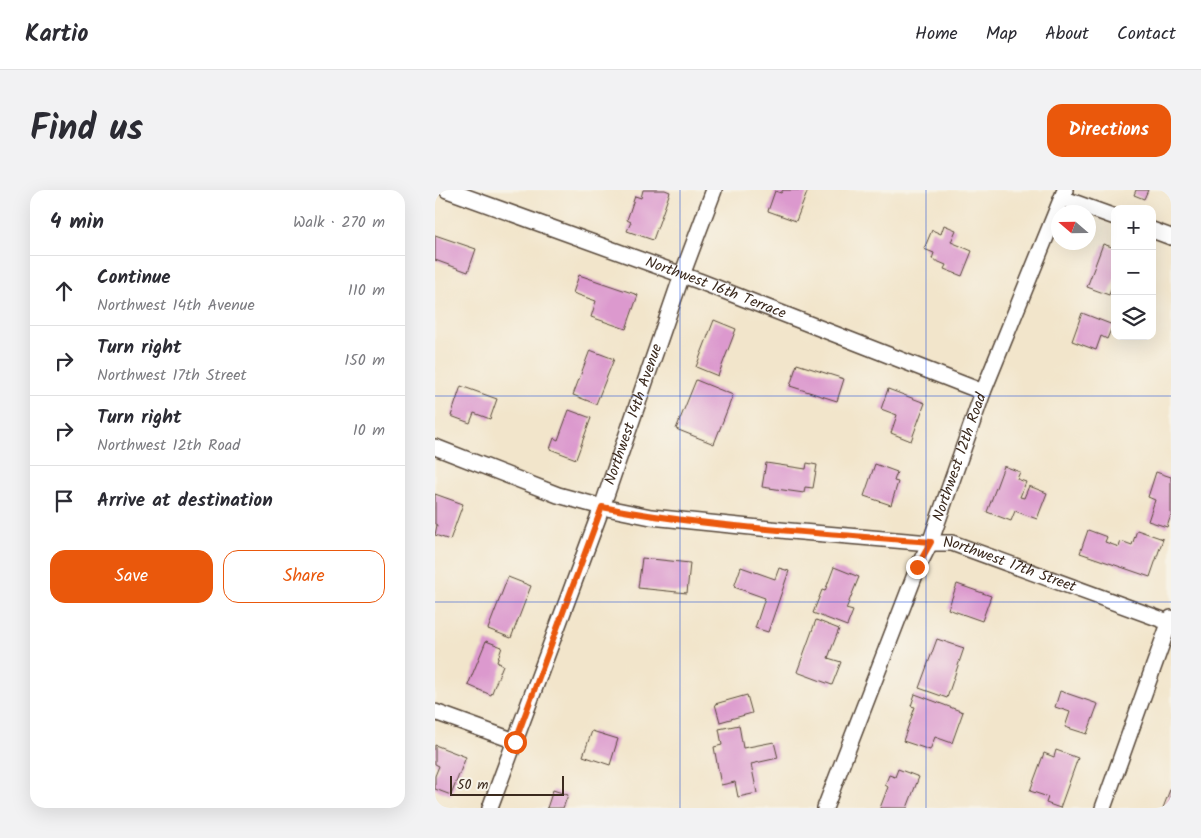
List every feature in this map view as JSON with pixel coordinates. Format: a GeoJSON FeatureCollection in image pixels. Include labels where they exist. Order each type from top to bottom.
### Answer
{"type":"FeatureCollection","features":[{"type":"Feature","properties":{"kind":"street","name":"Northwest 16th Terrace"},"geometry":{"type":"LineString","coordinates":[[447,190],[682,275],[983,392]]}},
{"type":"Feature","properties":{"kind":"street","name":"Northwest 14th Avenue"},"geometry":{"type":"LineString","coordinates":[[490,808],[602,507],[682,275],[714,190]]}},
{"type":"Feature","properties":{"kind":"street"},"geometry":{"type":"LineString","coordinates":[[1064,194],[1111,215]]}},
{"type":"Feature","properties":{"kind":"street","name":"Northwest 12th Road"},"geometry":{"type":"LineString","coordinates":[[825,808],[917,567],[931,542],[983,392],[1064,194]]}},
{"type":"Feature","properties":{"kind":"street"},"geometry":{"type":"LineString","coordinates":[[1156,231],[1171,237]]}},
{"type":"Feature","properties":{"kind":"street","name":"Northwest 17th Street"},"geometry":{"type":"LineString","coordinates":[[435,447],[558,495],[602,507],[651,517],[790,531],[952,542],[1170,621]]}},
{"type":"Feature","properties":{"kind":"street"},"geometry":{"type":"LineString","coordinates":[[1103,808],[1170,621]]}},
{"type":"Feature","properties":{"kind":"street"},"geometry":{"type":"LineString","coordinates":[[435,712],[515,742]]}},
{"type":"Feature","properties":{"kind":"building"},"geometry":{"type":"Polygon","coordinates":[[[643,190],[665,190],[670,192],[653,240],[627,231],[631,222],[627,220],[635,196],[641,198],[643,190]]]}},
{"type":"Feature","properties":{"kind":"building"},"geometry":{"type":"Polygon","coordinates":[[[783,190],[808,190],[796,221],[768,211],[775,191],[781,193],[783,190]]]}},
{"type":"Feature","properties":{"kind":"building"},"geometry":{"type":"Polygon","coordinates":[[[1136,190],[1148,190],[1144,199],[1134,195],[1136,190]]]}},
{"type":"Feature","properties":{"kind":"building"},"geometry":{"type":"Polygon","coordinates":[[[944,225],[956,230],[951,242],[972,251],[962,276],[944,269],[946,265],[932,259],[934,253],[924,249],[932,230],[941,234],[944,225]]]}},
{"type":"Feature","properties":{"kind":"building"},"geometry":{"type":"Polygon","coordinates":[[[435,235],[476,249],[468,272],[435,260],[435,235]]]}},
{"type":"Feature","properties":{"kind":"building"},"geometry":{"type":"Polygon","coordinates":[[[1103,244],[1111,247],[1111,289],[1109,295],[1087,287],[1103,244]]]}},
{"type":"Feature","properties":{"kind":"building"},"geometry":{"type":"Polygon","coordinates":[[[579,275],[638,295],[626,329],[591,317],[596,301],[573,293],[579,275]]]}},
{"type":"Feature","properties":{"kind":"building"},"geometry":{"type":"Polygon","coordinates":[[[1082,313],[1111,324],[1107,339],[1101,336],[1096,350],[1072,341],[1082,313]]]}},
{"type":"Feature","properties":{"kind":"building"},"geometry":{"type":"Polygon","coordinates":[[[714,320],[736,329],[718,376],[696,367],[714,320]]]}},
{"type":"Feature","properties":{"kind":"building"},"geometry":{"type":"Polygon","coordinates":[[[590,350],[614,359],[596,404],[573,395],[590,350]]]}},
{"type":"Feature","properties":{"kind":"building"},"geometry":{"type":"Polygon","coordinates":[[[797,364],[844,379],[837,401],[790,386],[797,364]]]}},
{"type":"Feature","properties":{"kind":"building"},"geometry":{"type":"Polygon","coordinates":[[[696,380],[733,395],[714,444],[676,429],[696,380]]]}},
{"type":"Feature","properties":{"kind":"building"},"geometry":{"type":"Polygon","coordinates":[[[461,386],[497,399],[490,419],[474,413],[470,423],[451,416],[461,386]]]}},
{"type":"Feature","properties":{"kind":"building"},"geometry":{"type":"Polygon","coordinates":[[[888,389],[925,403],[911,441],[891,433],[897,415],[881,409],[888,389]]]}},
{"type":"Feature","properties":{"kind":"building"},"geometry":{"type":"Polygon","coordinates":[[[569,410],[591,418],[576,459],[550,449],[554,438],[558,440],[569,410]]]}},
{"type":"Feature","properties":{"kind":"building"},"geometry":{"type":"Polygon","coordinates":[[[766,463],[806,469],[807,463],[817,465],[813,488],[805,487],[804,493],[762,487],[766,463]]]}},
{"type":"Feature","properties":{"kind":"building"},"geometry":{"type":"Polygon","coordinates":[[[875,464],[897,472],[894,481],[898,482],[891,505],[864,496],[875,464]]]}},
{"type":"Feature","properties":{"kind":"building"},"geometry":{"type":"Polygon","coordinates":[[[1004,466],[1020,472],[1017,479],[1026,482],[1020,497],[1024,498],[1029,486],[1047,493],[1037,519],[1015,511],[1011,521],[987,512],[1004,466]]]}},
{"type":"Feature","properties":{"kind":"building"},"geometry":{"type":"Polygon","coordinates":[[[1156,472],[1171,477],[1171,515],[1167,527],[1148,521],[1155,500],[1148,497],[1156,472]]]}},
{"type":"Feature","properties":{"kind":"building"},"geometry":{"type":"Polygon","coordinates":[[[435,494],[463,504],[450,540],[435,535],[437,525],[435,524],[435,494]]]}},
{"type":"Feature","properties":{"kind":"building"},"geometry":{"type":"Polygon","coordinates":[[[1088,530],[1107,537],[1105,542],[1119,547],[1121,541],[1132,545],[1137,530],[1163,539],[1150,577],[1080,553],[1088,530]]]}},
{"type":"Feature","properties":{"kind":"building"},"geometry":{"type":"Polygon","coordinates":[[[642,558],[690,563],[687,593],[638,588],[642,558]]]}},
{"type":"Feature","properties":{"kind":"building"},"geometry":{"type":"Polygon","coordinates":[[[741,567],[775,579],[779,568],[789,571],[768,632],[755,628],[765,598],[734,587],[741,567]]]}},
{"type":"Feature","properties":{"kind":"building"},"geometry":{"type":"Polygon","coordinates":[[[834,567],[859,577],[846,609],[853,611],[847,626],[813,613],[822,590],[825,591],[834,567]]]}},
{"type":"Feature","properties":{"kind":"building"},"geometry":{"type":"Polygon","coordinates":[[[508,577],[531,586],[511,638],[488,629],[508,577]]]}},
{"type":"Feature","properties":{"kind":"building"},"geometry":{"type":"Polygon","coordinates":[[[957,584],[991,596],[982,621],[948,609],[957,584]]]}},
{"type":"Feature","properties":{"kind":"building"},"geometry":{"type":"Polygon","coordinates":[[[816,620],[839,629],[828,658],[841,662],[832,685],[797,672],[816,620]]]}},
{"type":"Feature","properties":{"kind":"building"},"geometry":{"type":"Polygon","coordinates":[[[937,639],[964,648],[947,698],[919,688],[937,639]]]}},
{"type":"Feature","properties":{"kind":"building"},"geometry":{"type":"Polygon","coordinates":[[[486,641],[502,647],[497,662],[503,665],[491,695],[468,685],[486,641]]]}},
{"type":"Feature","properties":{"kind":"building"},"geometry":{"type":"Polygon","coordinates":[[[1060,691],[1098,704],[1087,734],[1065,727],[1070,712],[1055,707],[1060,691]]]}},
{"type":"Feature","properties":{"kind":"building"},"geometry":{"type":"Polygon","coordinates":[[[915,694],[963,712],[952,743],[935,737],[930,750],[903,741],[915,707],[911,706],[915,694]]]}},
{"type":"Feature","properties":{"kind":"building"},"geometry":{"type":"Polygon","coordinates":[[[747,695],[752,713],[720,722],[715,704],[747,695]]]}},
{"type":"Feature","properties":{"kind":"building"},"geometry":{"type":"Polygon","coordinates":[[[739,725],[743,748],[774,742],[778,758],[751,764],[757,793],[738,797],[735,782],[721,785],[714,747],[722,745],[719,729],[739,725]]]}},
{"type":"Feature","properties":{"kind":"building"},"geometry":{"type":"Polygon","coordinates":[[[592,731],[618,739],[610,765],[583,756],[592,731]]]}},
{"type":"Feature","properties":{"kind":"building"},"geometry":{"type":"Polygon","coordinates":[[[435,745],[466,757],[451,795],[435,789],[435,776],[439,766],[435,764],[435,745]]]}},
{"type":"Feature","properties":{"kind":"building"},"geometry":{"type":"Polygon","coordinates":[[[1056,750],[1078,758],[1060,808],[1046,803],[1048,797],[1030,791],[1044,753],[1054,757],[1056,750]]]}},
{"type":"Feature","properties":{"kind":"building"},"geometry":{"type":"Polygon","coordinates":[[[898,769],[919,777],[907,808],[880,808],[888,787],[885,785],[889,775],[895,777],[898,769]]]}},
{"type":"Feature","properties":{"kind":"building"},"geometry":{"type":"Polygon","coordinates":[[[1171,787],[1171,808],[1163,808],[1171,787]]]}},
{"type":"Feature","properties":{"kind":"building"},"geometry":{"type":"Polygon","coordinates":[[[553,790],[568,795],[563,808],[547,808],[553,790]]]}},
{"type":"Feature","properties":{"kind":"route"},"geometry":{"type":"LineString","coordinates":[[515,742],[602,507],[651,517],[790,531],[931,542],[917,567]]}}]}
